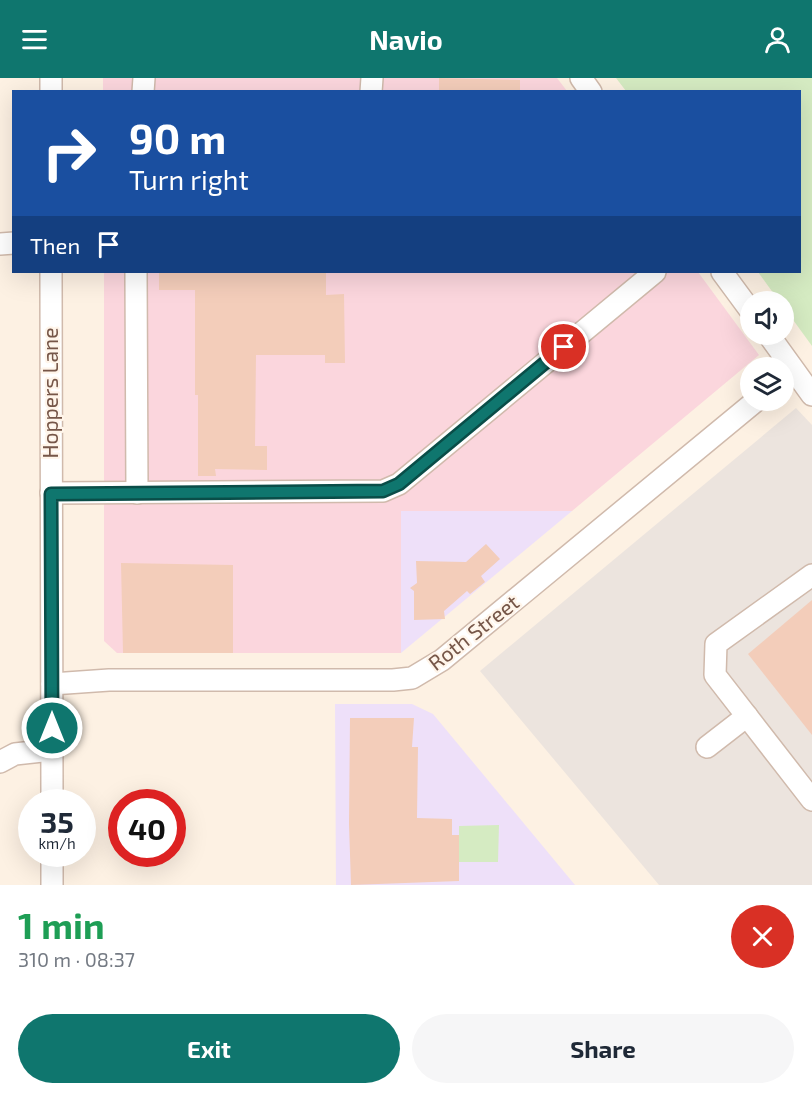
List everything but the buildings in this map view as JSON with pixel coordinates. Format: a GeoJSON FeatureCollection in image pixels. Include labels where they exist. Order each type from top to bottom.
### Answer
{"type":"FeatureCollection","features":[{"type":"Feature","properties":{"kind":"street","name":"Hoppers Lane"},"geometry":{"type":"LineString","coordinates":[[51,273],[52,789]]}},
{"type":"Feature","properties":{"kind":"street"},"geometry":{"type":"LineString","coordinates":[[136,273],[137,493]]}},
{"type":"Feature","properties":{"kind":"street"},"geometry":{"type":"LineString","coordinates":[[51,494],[371,492],[392,488],[654,273]]}},
{"type":"Feature","properties":{"kind":"street"},"geometry":{"type":"LineString","coordinates":[[723,273],[740,296]]}},
{"type":"Feature","properties":{"kind":"street"},"geometry":{"type":"LineString","coordinates":[[794,379],[812,395]]}},
{"type":"Feature","properties":{"kind":"street","name":"Roth Street"},"geometry":{"type":"LineString","coordinates":[[51,684],[109,680],[299,678],[393,680],[412,678],[442,660],[503,612],[744,411]]}},
{"type":"Feature","properties":{"kind":"street"},"geometry":{"type":"LineString","coordinates":[[812,575],[716,644],[715,675],[812,800]]}},
{"type":"Feature","properties":{"kind":"street"},"geometry":{"type":"LineString","coordinates":[[707,747],[747,716]]}},
{"type":"Feature","properties":{"kind":"street"},"geometry":{"type":"LineString","coordinates":[[0,762],[15,754],[52,750]]}},
{"type":"Feature","properties":{"kind":"street"},"geometry":{"type":"LineString","coordinates":[[52,867],[52,885]]}},
{"type":"Feature","properties":{"kind":"shaded area"},"geometry":{"type":"Polygon","coordinates":[[[103,78],[557,78],[566,90],[103,90],[103,78]]]}},
{"type":"Feature","properties":{"kind":"shaded area"},"geometry":{"type":"Polygon","coordinates":[[[104,273],[699,273],[740,329],[740,345],[752,345],[759,355],[740,357],[740,371],[572,511],[401,511],[401,653],[117,653],[104,641],[104,273]]]}},
{"type":"Feature","properties":{"kind":"shaded area"},"geometry":{"type":"Polygon","coordinates":[[[796,408],[812,425],[812,885],[659,885],[480,671],[796,408]]]}},
{"type":"Feature","properties":{"kind":"shaded area"},"geometry":{"type":"Polygon","coordinates":[[[401,511],[572,511],[401,653],[401,511]]]}},
{"type":"Feature","properties":{"kind":"shaded area"},"geometry":{"type":"Polygon","coordinates":[[[335,704],[412,704],[433,714],[575,885],[336,885],[335,704]]]}},
{"type":"Feature","properties":{"kind":"green space"},"geometry":{"type":"Polygon","coordinates":[[[616,78],[812,78],[812,346],[794,321],[794,291],[772,291],[759,273],[801,273],[801,90],[625,90],[616,78]]]}},
{"type":"Feature","properties":{"kind":"green space"},"geometry":{"type":"Polygon","coordinates":[[[499,825],[498,862],[459,862],[459,826],[499,825]]]}},
{"type":"Feature","properties":{"kind":"route"},"geometry":{"type":"LineString","coordinates":[[52,728],[51,494],[383,491],[399,484],[564,347]]}}]}
